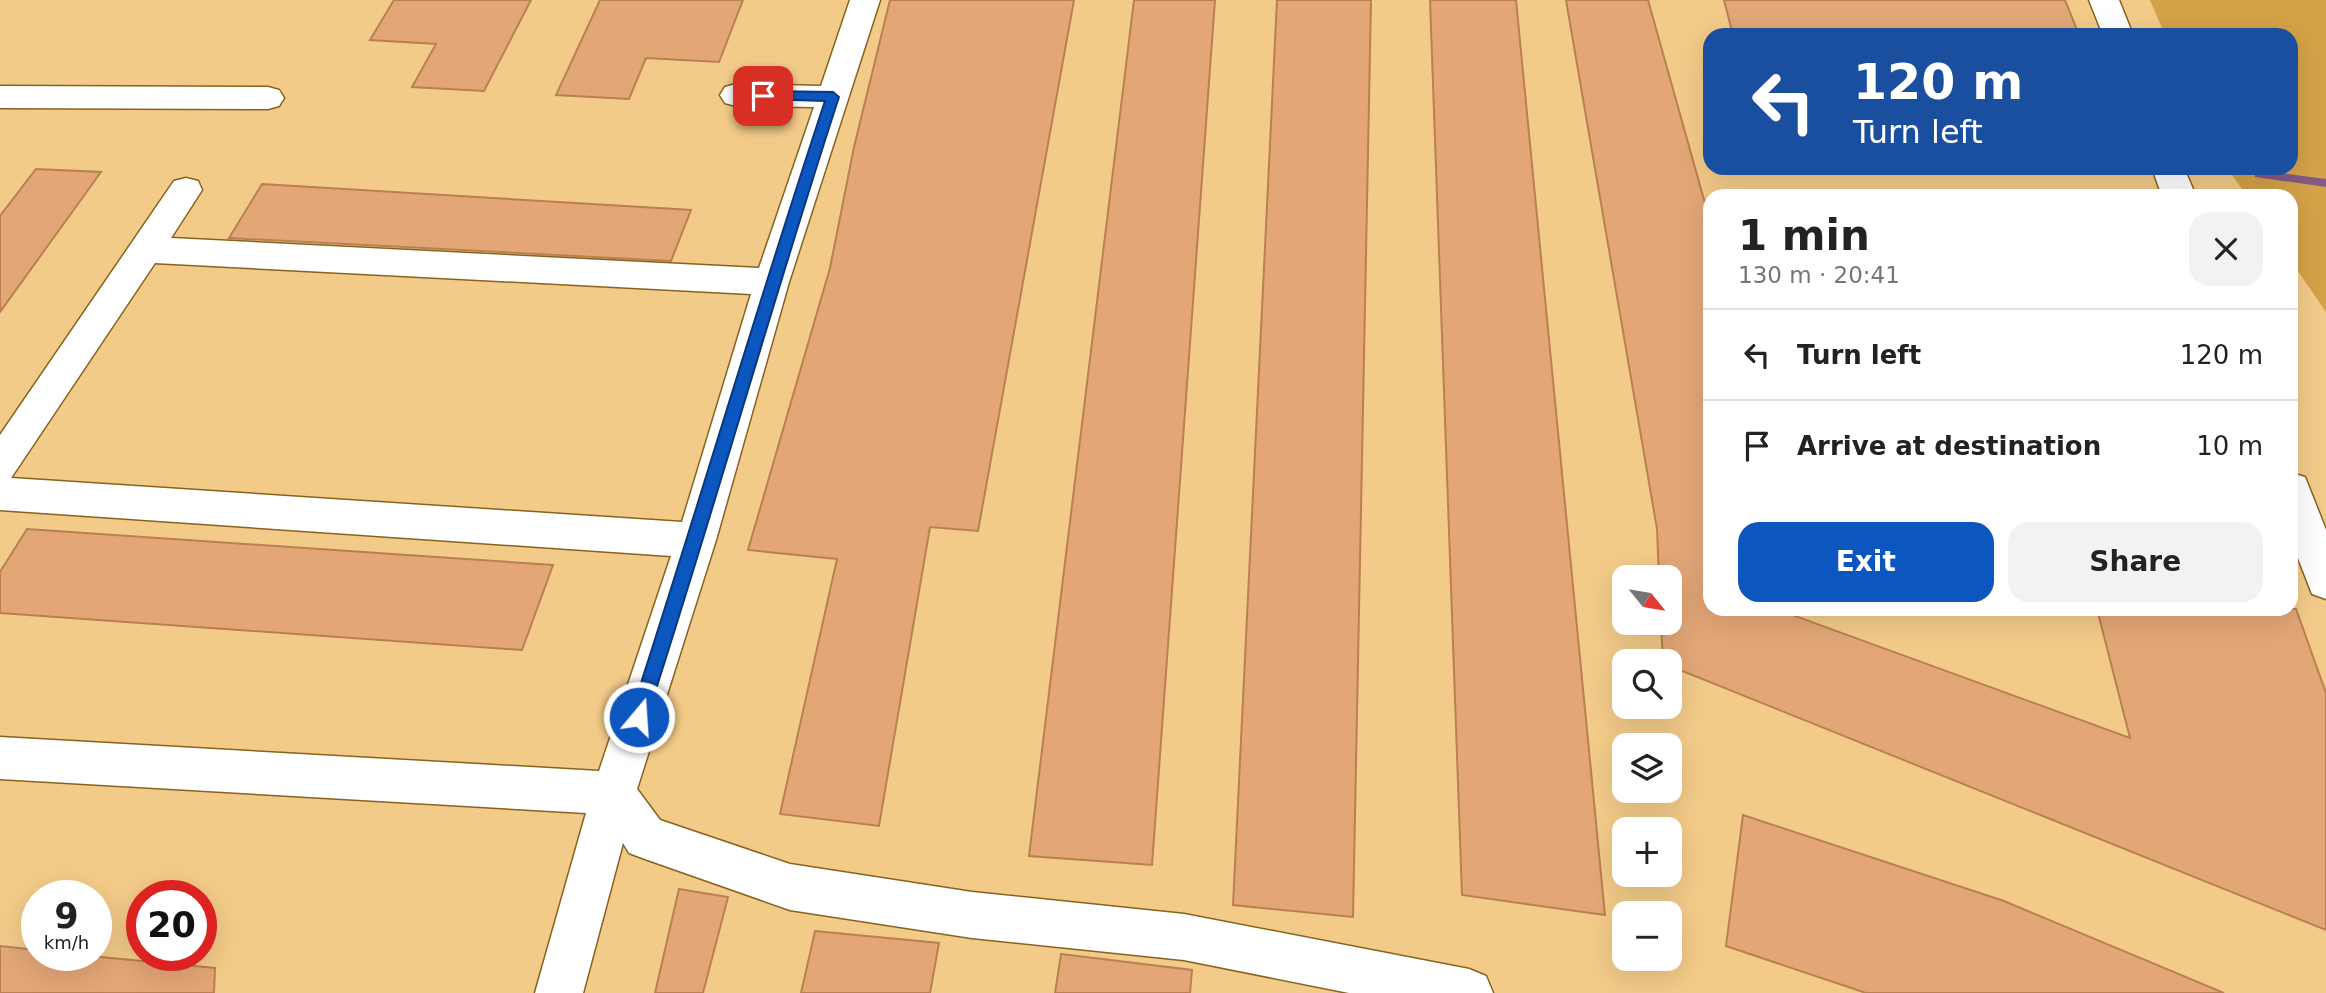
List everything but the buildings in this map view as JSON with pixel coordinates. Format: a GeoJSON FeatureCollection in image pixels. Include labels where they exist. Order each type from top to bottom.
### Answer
{"type":"FeatureCollection","features":[{"type":"Feature","properties":{"kind":"street"},"geometry":{"type":"LineString","coordinates":[[559,993],[614,793],[696,540],[772,282],[865,0]]}},
{"type":"Feature","properties":{"kind":"street"},"geometry":{"type":"LineString","coordinates":[[2104,0],[2115,28]]}},
{"type":"Feature","properties":{"kind":"street"},"geometry":{"type":"LineString","coordinates":[[736,95],[833,97]]}},
{"type":"Feature","properties":{"kind":"street"},"geometry":{"type":"LineString","coordinates":[[0,97],[268,98]]}},
{"type":"Feature","properties":{"kind":"street"},"geometry":{"type":"LineString","coordinates":[[0,466],[186,190]]}},
{"type":"Feature","properties":{"kind":"street"},"geometry":{"type":"LineString","coordinates":[[147,250],[772,282]]}},
{"type":"Feature","properties":{"kind":"street"},"geometry":{"type":"LineString","coordinates":[[0,494],[696,540]]}},
{"type":"Feature","properties":{"kind":"street"},"geometry":{"type":"LineString","coordinates":[[2298,507],[2326,581]]}},
{"type":"Feature","properties":{"kind":"street"},"geometry":{"type":"LineString","coordinates":[[0,758],[614,793]]}},
{"type":"Feature","properties":{"kind":"street"},"geometry":{"type":"LineString","coordinates":[[614,793],[645,837],[790,887],[972,915],[1184,937],[1469,993]]}},
{"type":"Feature","properties":{"kind":"shaded area"},"geometry":{"type":"Polygon","coordinates":[[[2150,0],[2326,0],[2326,312],[2298,271],[2298,189],[2242,189],[2232,175],[2298,175],[2298,28],[2162,28],[2150,0]]]}},
{"type":"Feature","properties":{"kind":"waterway"},"geometry":{"type":"LineString","coordinates":[[2266,175],[2326,183]]}},
{"type":"Feature","properties":{"kind":"route"},"geometry":{"type":"LineString","coordinates":[[639,717],[696,540],[772,282],[833,97],[763,96]]}}]}
